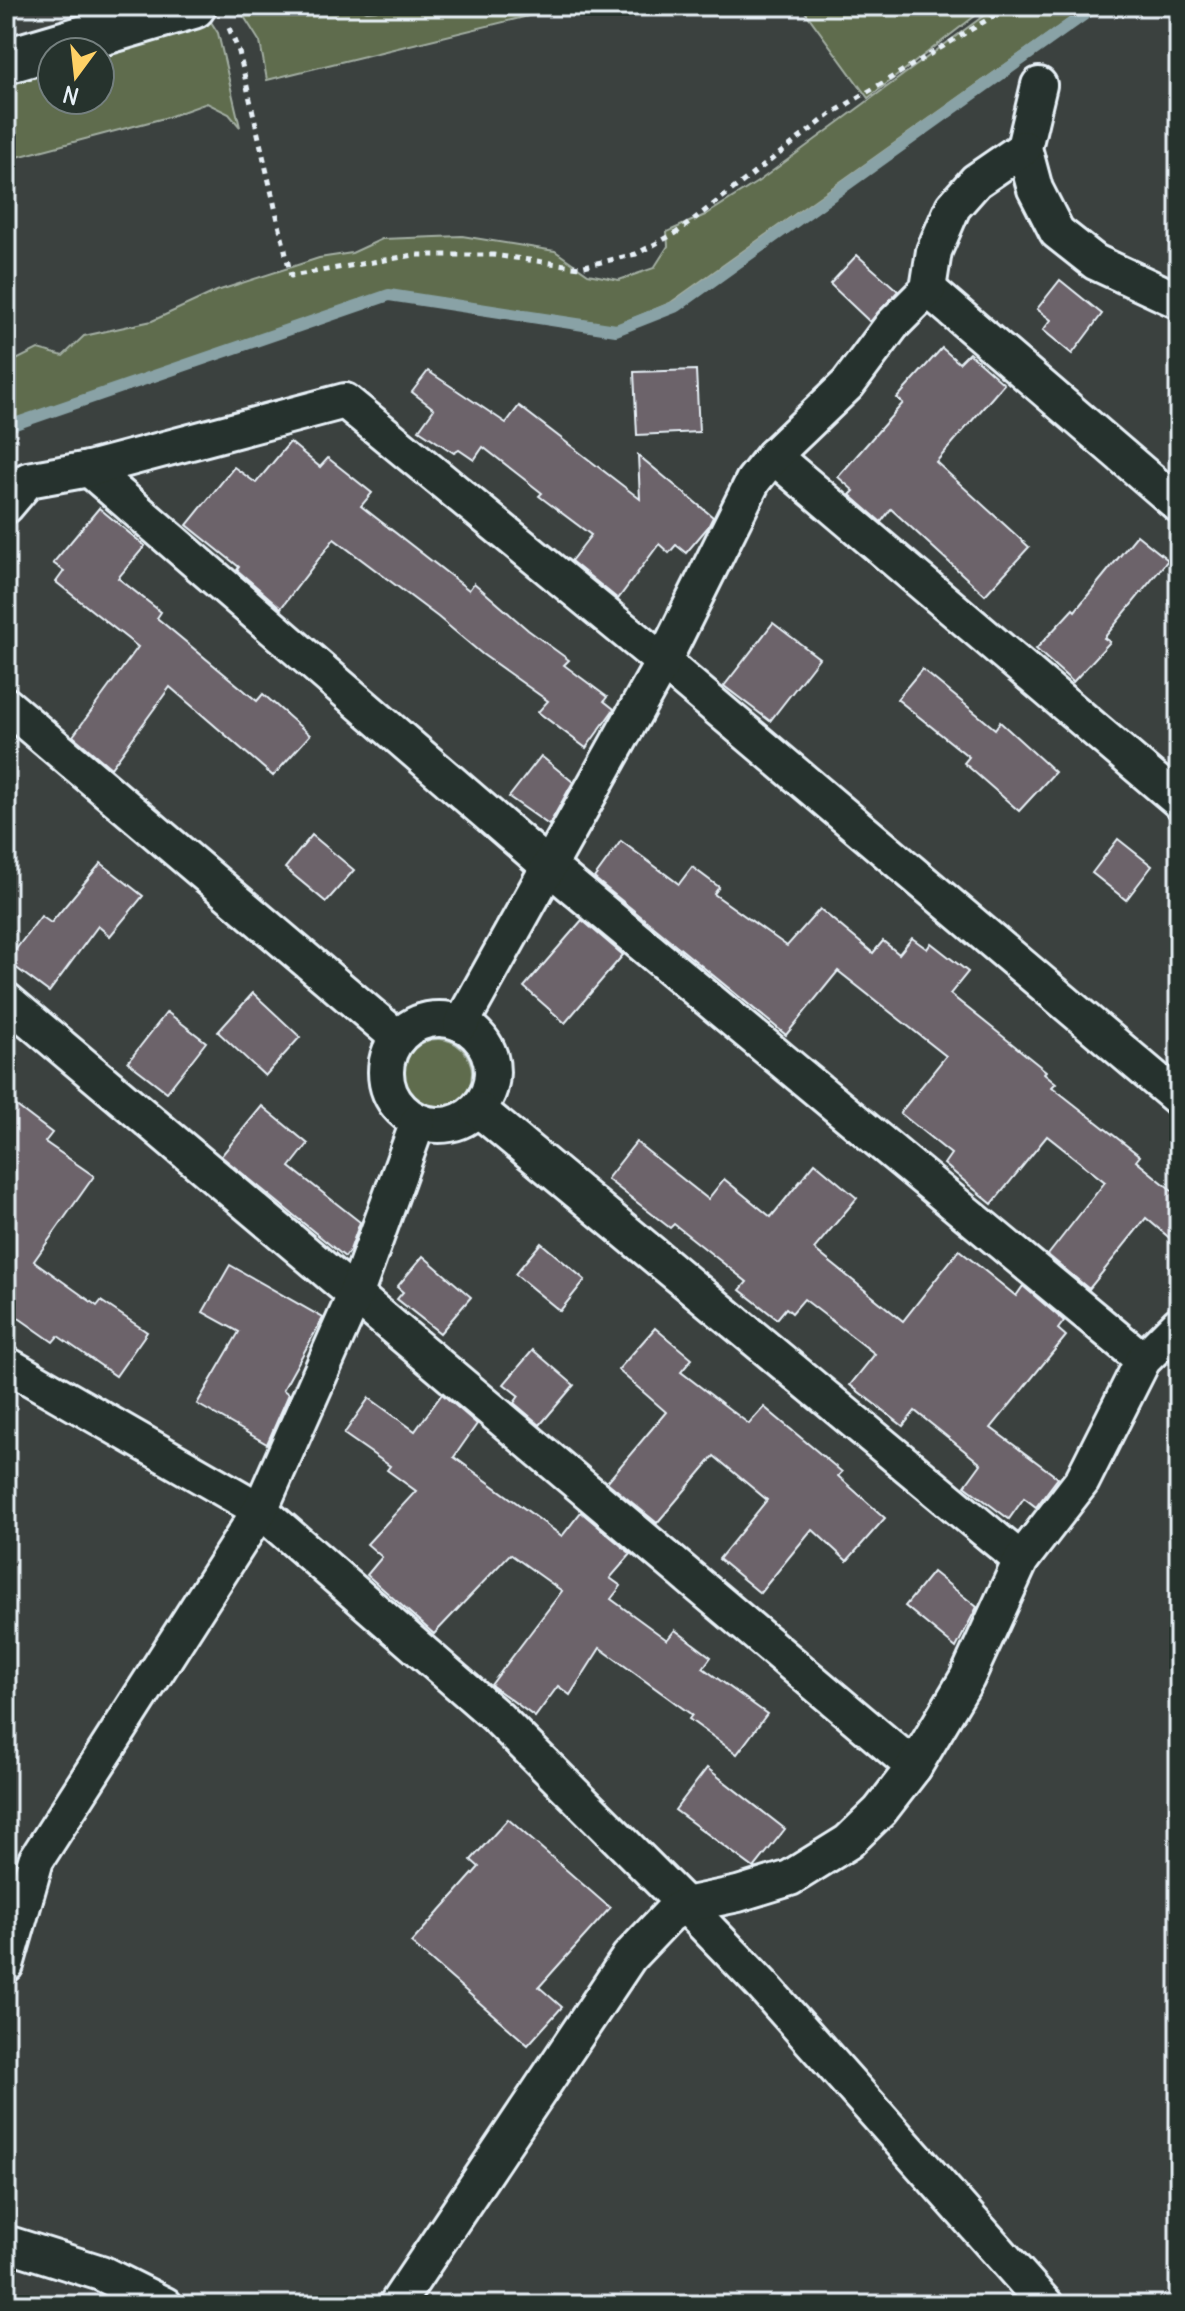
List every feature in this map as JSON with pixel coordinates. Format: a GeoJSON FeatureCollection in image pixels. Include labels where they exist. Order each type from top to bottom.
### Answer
{"type":"FeatureCollection","features":[{"type":"Feature","properties":{"kind":"street"},"geometry":{"type":"LineString","coordinates":[[6,61],[208,12]]}},
{"type":"Feature","properties":{"kind":"street"},"geometry":{"type":"LineString","coordinates":[[1039,85],[1024,148],[1035,189],[1057,232],[1095,262],[1179,301]]}},
{"type":"Feature","properties":{"kind":"street"},"geometry":{"type":"LineString","coordinates":[[461,1024],[663,662],[753,481],[773,456],[848,384],[892,325],[928,289],[934,251],[953,207],[976,181],[1024,148]]}},
{"type":"Feature","properties":{"kind":"street"},"geometry":{"type":"LineString","coordinates":[[928,289],[1179,505]]}},
{"type":"Feature","properties":{"kind":"street"},"geometry":{"type":"LineString","coordinates":[[6,506],[28,480],[89,469],[345,401],[663,662],[1179,1099]]}},
{"type":"Feature","properties":{"kind":"street"},"geometry":{"type":"LineString","coordinates":[[773,456],[1179,801]]}},
{"type":"Feature","properties":{"kind":"street"},"geometry":{"type":"LineString","coordinates":[[89,469],[548,866],[1143,1360]]}},
{"type":"Feature","properties":{"kind":"street"},"geometry":{"type":"LineString","coordinates":[[6,705],[398,1038]]}},
{"type":"Feature","properties":{"kind":"street"},"geometry":{"type":"LineString","coordinates":[[6,1000],[914,1767]]}},
{"type":"Feature","properties":{"kind":"street"},"geometry":{"type":"LineString","coordinates":[[428,1020],[461,1024],[475,1033],[486,1046],[492,1078],[488,1095],[478,1109],[466,1119],[434,1125],[418,1122],[404,1113],[387,1084],[385,1068],[398,1038],[412,1026],[428,1020]]}},
{"type":"Feature","properties":{"kind":"street"},"geometry":{"type":"LineString","coordinates":[[478,1109],[1021,1560]]}},
{"type":"Feature","properties":{"kind":"street"},"geometry":{"type":"LineString","coordinates":[[6,1965],[36,1860],[260,1510],[356,1293],[418,1122]]}},
{"type":"Feature","properties":{"kind":"street"},"geometry":{"type":"LineString","coordinates":[[396,2305],[629,1957],[669,1915],[685,1905],[738,1894],[790,1878],[848,1842],[880,1811],[914,1767],[967,1678],[1021,1560],[1082,1481],[1143,1360],[1179,1324]]}},
{"type":"Feature","properties":{"kind":"street"},"geometry":{"type":"LineString","coordinates":[[6,1364],[260,1510],[497,1717],[762,1985],[1046,2305]]}},
{"type":"Feature","properties":{"kind":"street"},"geometry":{"type":"LineString","coordinates":[[6,2243],[101,2273],[165,2305]]}},
{"type":"Feature","properties":{"kind":"path"},"geometry":{"type":"LineString","coordinates":[[208,12],[239,52],[291,276],[414,255],[493,255],[580,267],[636,254],[676,233],[831,114],[1010,6]]}},
{"type":"Feature","properties":{"kind":"green space"},"geometry":{"type":"Polygon","coordinates":[[[352,6],[367,11],[426,6],[569,6],[267,80],[260,42],[238,7],[352,6]]]}},
{"type":"Feature","properties":{"kind":"green space"},"geometry":{"type":"Polygon","coordinates":[[[801,6],[988,6],[868,98],[801,6]]]}},
{"type":"Feature","properties":{"kind":"green space"},"geometry":{"type":"Polygon","coordinates":[[[997,6],[1088,6],[670,303],[615,326],[389,292],[6,423],[6,365],[38,349],[63,356],[84,336],[152,321],[217,291],[319,258],[352,253],[382,239],[462,236],[555,251],[588,274],[619,280],[654,268],[668,246],[667,232],[705,215],[759,181],[997,6]]]}},
{"type":"Feature","properties":{"kind":"green space"},"geometry":{"type":"Polygon","coordinates":[[[211,22],[218,33],[240,127],[229,114],[207,103],[168,117],[6,160],[6,86],[36,77],[36,116],[116,116],[116,52],[211,22]]]}},
{"type":"Feature","properties":{"kind":"green space"},"geometry":{"type":"Polygon","coordinates":[[[438,1039],[462,1049],[472,1073],[462,1097],[438,1107],[414,1097],[404,1073],[414,1049],[438,1039]]]}},
{"type":"Feature","properties":{"kind":"building"},"geometry":{"type":"Polygon","coordinates":[[[857,255],[898,291],[870,322],[830,284],[857,255]]]}},
{"type":"Feature","properties":{"kind":"building"},"geometry":{"type":"Polygon","coordinates":[[[1060,280],[1102,314],[1072,354],[1043,330],[1051,320],[1037,309],[1060,280]]]}},
{"type":"Feature","properties":{"kind":"building"},"geometry":{"type":"Polygon","coordinates":[[[942,348],[959,363],[969,353],[1004,384],[936,462],[1029,547],[985,595],[891,509],[881,522],[850,495],[854,491],[838,477],[903,403],[897,398],[942,348]]]}},
{"type":"Feature","properties":{"kind":"building"},"geometry":{"type":"Polygon","coordinates":[[[696,370],[699,432],[637,435],[634,372],[696,370]]]}},
{"type":"Feature","properties":{"kind":"building"},"geometry":{"type":"Polygon","coordinates":[[[428,371],[506,423],[519,406],[640,499],[638,455],[713,517],[708,527],[686,553],[676,545],[669,553],[659,544],[618,599],[571,561],[591,535],[539,496],[542,493],[483,447],[474,460],[459,450],[454,453],[419,430],[434,409],[412,392],[428,371]]]}},
{"type":"Feature","properties":{"kind":"building"},"geometry":{"type":"Polygon","coordinates":[[[290,442],[320,467],[328,458],[372,493],[361,506],[469,590],[474,583],[528,630],[569,660],[564,665],[607,697],[604,701],[614,709],[586,748],[538,712],[548,701],[334,539],[281,608],[237,570],[239,567],[187,525],[234,467],[256,483],[290,442]]]}},
{"type":"Feature","properties":{"kind":"building"},"geometry":{"type":"Polygon","coordinates":[[[99,508],[145,546],[118,578],[161,612],[157,618],[257,701],[263,694],[310,735],[273,776],[170,687],[111,768],[73,736],[138,647],[56,582],[64,571],[53,563],[99,508]]]}},
{"type":"Feature","properties":{"kind":"building"},"geometry":{"type":"Polygon","coordinates":[[[1137,535],[1168,560],[1104,638],[1110,642],[1073,682],[1036,649],[1073,609],[1075,611],[1137,535]]]}},
{"type":"Feature","properties":{"kind":"building"},"geometry":{"type":"Polygon","coordinates":[[[773,623],[819,658],[770,721],[724,686],[773,623]]]}},
{"type":"Feature","properties":{"kind":"building"},"geometry":{"type":"Polygon","coordinates":[[[922,669],[995,729],[1000,722],[1055,772],[1019,811],[964,763],[969,757],[897,699],[922,669]]]}},
{"type":"Feature","properties":{"kind":"building"},"geometry":{"type":"Polygon","coordinates":[[[541,756],[573,782],[549,825],[509,797],[541,756]]]}},
{"type":"Feature","properties":{"kind":"building"},"geometry":{"type":"Polygon","coordinates":[[[312,835],[354,870],[326,902],[285,868],[312,835]]]}},
{"type":"Feature","properties":{"kind":"building"},"geometry":{"type":"Polygon","coordinates":[[[1118,839],[1152,866],[1126,900],[1092,873],[1118,839]]]}},
{"type":"Feature","properties":{"kind":"building"},"geometry":{"type":"Polygon","coordinates":[[[621,841],[679,884],[692,867],[719,887],[714,894],[787,946],[820,909],[873,953],[883,941],[899,954],[912,938],[927,949],[931,943],[968,972],[950,994],[1046,1071],[1044,1073],[1056,1083],[1052,1087],[1140,1156],[1136,1161],[1179,1196],[1179,1246],[1146,1218],[1089,1289],[1048,1255],[1105,1182],[1047,1136],[992,1204],[944,1164],[951,1154],[900,1113],[946,1056],[838,971],[786,1035],[594,878],[621,841]]]}},
{"type":"Feature","properties":{"kind":"building"},"geometry":{"type":"Polygon","coordinates":[[[101,863],[143,896],[110,936],[98,926],[49,992],[7,961],[41,916],[51,923],[101,863]]]}},
{"type":"Feature","properties":{"kind":"building"},"geometry":{"type":"Polygon","coordinates":[[[582,920],[623,955],[565,1023],[524,987],[582,920]]]}},
{"type":"Feature","properties":{"kind":"building"},"geometry":{"type":"Polygon","coordinates":[[[253,993],[300,1037],[265,1076],[218,1032],[253,993]]]}},
{"type":"Feature","properties":{"kind":"building"},"geometry":{"type":"Polygon","coordinates":[[[167,1012],[206,1042],[167,1092],[128,1062],[167,1012]]]}},
{"type":"Feature","properties":{"kind":"building"},"geometry":{"type":"Polygon","coordinates":[[[6,1098],[52,1133],[45,1142],[94,1176],[34,1261],[97,1306],[101,1301],[147,1332],[116,1376],[58,1336],[53,1342],[6,1309],[6,1098]]]}},
{"type":"Feature","properties":{"kind":"building"},"geometry":{"type":"Polygon","coordinates":[[[262,1106],[308,1144],[290,1167],[360,1222],[345,1257],[221,1156],[262,1106]]]}},
{"type":"Feature","properties":{"kind":"building"},"geometry":{"type":"Polygon","coordinates":[[[636,1142],[708,1199],[724,1179],[771,1217],[815,1163],[857,1198],[814,1249],[903,1321],[959,1250],[1016,1296],[1023,1286],[1064,1321],[1058,1329],[1066,1336],[991,1428],[1058,1478],[1036,1507],[1024,1498],[1009,1519],[965,1486],[981,1464],[915,1411],[903,1426],[850,1385],[875,1354],[804,1299],[792,1313],[786,1308],[777,1319],[740,1290],[747,1282],[674,1224],[670,1228],[607,1179],[636,1142]]]}},
{"type":"Feature","properties":{"kind":"building"},"geometry":{"type":"Polygon","coordinates":[[[541,1243],[585,1280],[560,1311],[515,1274],[541,1243]]]}},
{"type":"Feature","properties":{"kind":"building"},"geometry":{"type":"Polygon","coordinates":[[[423,1256],[471,1297],[440,1333],[397,1299],[403,1292],[397,1287],[423,1256]]]}},
{"type":"Feature","properties":{"kind":"building"},"geometry":{"type":"Polygon","coordinates":[[[230,1265],[323,1318],[283,1390],[289,1394],[267,1444],[197,1404],[239,1332],[203,1312],[230,1265]]]}},
{"type":"Feature","properties":{"kind":"building"},"geometry":{"type":"Polygon","coordinates":[[[655,1328],[692,1359],[681,1372],[749,1424],[764,1407],[842,1472],[838,1476],[885,1518],[847,1561],[812,1529],[760,1593],[719,1559],[767,1500],[714,1456],[657,1523],[607,1482],[666,1412],[618,1370],[655,1328]]]}},
{"type":"Feature","properties":{"kind":"building"},"geometry":{"type":"Polygon","coordinates":[[[533,1350],[574,1385],[540,1425],[514,1403],[519,1396],[504,1384],[533,1350]]]}},
{"type":"Feature","properties":{"kind":"building"},"geometry":{"type":"Polygon","coordinates":[[[442,1394],[477,1424],[454,1457],[562,1536],[581,1512],[631,1554],[610,1578],[621,1586],[611,1599],[667,1640],[675,1630],[711,1657],[703,1668],[767,1714],[737,1754],[689,1719],[692,1715],[600,1648],[570,1695],[558,1686],[535,1717],[491,1685],[562,1591],[510,1554],[434,1634],[367,1575],[382,1557],[367,1544],[416,1491],[387,1470],[390,1466],[344,1434],[369,1398],[415,1431],[442,1394]]]}},
{"type":"Feature","properties":{"kind":"building"},"geometry":{"type":"Polygon","coordinates":[[[933,1572],[977,1607],[956,1648],[905,1606],[933,1572]]]}},
{"type":"Feature","properties":{"kind":"building"},"geometry":{"type":"Polygon","coordinates":[[[707,1768],[785,1829],[754,1868],[675,1810],[707,1768]]]}},
{"type":"Feature","properties":{"kind":"building"},"geometry":{"type":"Polygon","coordinates":[[[508,1819],[610,1908],[539,1987],[562,2007],[528,2045],[411,1943],[479,1867],[471,1860],[508,1819]]]}},
{"type":"Feature","properties":{"kind":"waterway"},"geometry":{"type":"LineString","coordinates":[[6,427],[389,295],[616,330],[677,306],[1096,6]]}}]}
